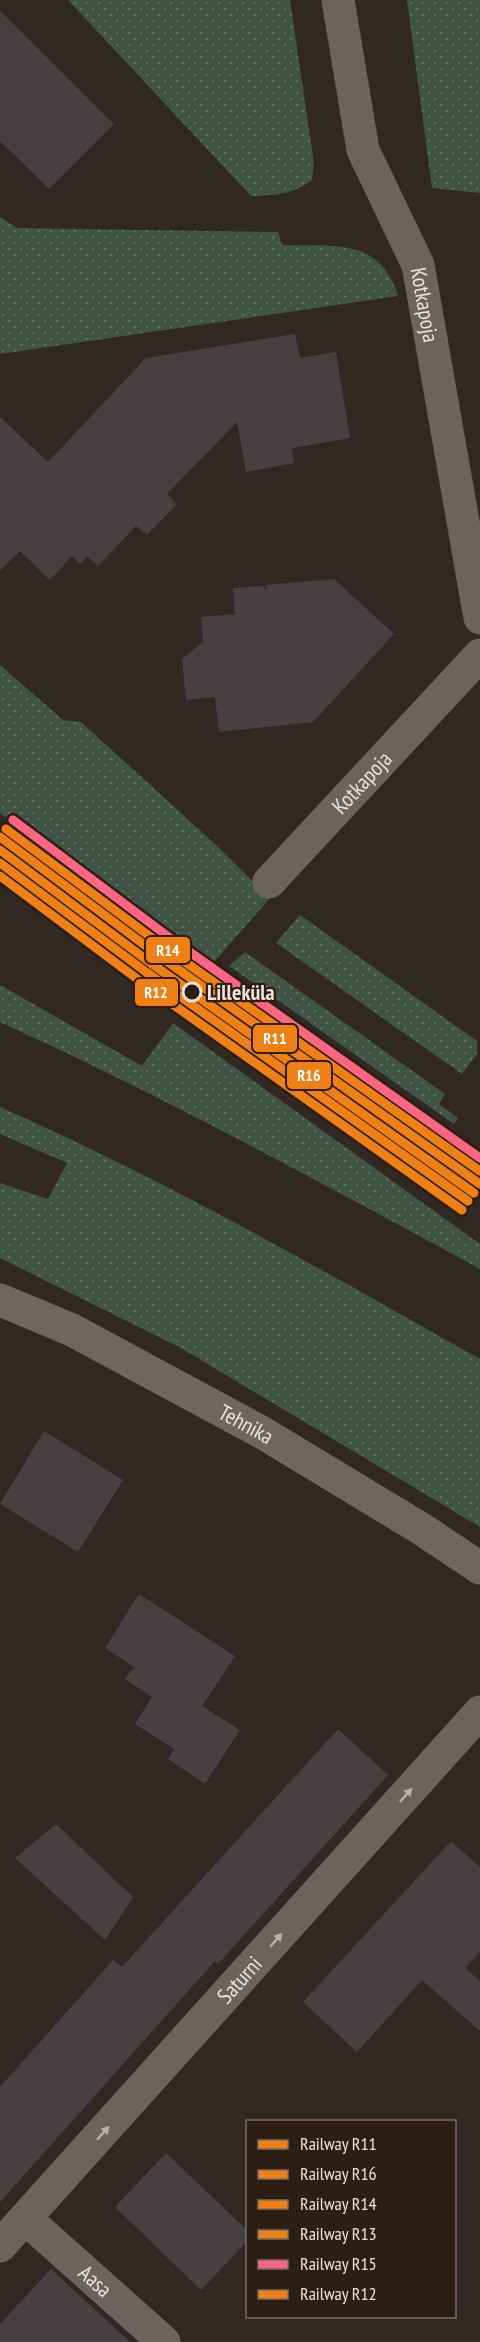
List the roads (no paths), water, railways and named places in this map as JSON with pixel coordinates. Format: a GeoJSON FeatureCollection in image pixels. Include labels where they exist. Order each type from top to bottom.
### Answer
{"type":"FeatureCollection","features":[{"type":"Feature","properties":{"kind":"main road","name":"Tehnika"},"geometry":{"type":"LineString","coordinates":[[0,1300],[72,1330],[263,1433],[420,1528],[480,1568]]}},
{"type":"Feature","properties":{"kind":"street","name":"Kotkapoja"},"geometry":{"type":"LineString","coordinates":[[338,0],[363,150],[418,265],[480,618]]}},
{"type":"Feature","properties":{"kind":"street","name":"Kotkapoja"},"geometry":{"type":"LineString","coordinates":[[268,882],[480,655]]}},
{"type":"Feature","properties":{"kind":"street","name":"Saturni"},"geometry":{"type":"LineString","coordinates":[[0,2246],[480,1712]]}},
{"type":"Feature","properties":{"kind":"street","name":"Aasa"},"geometry":{"type":"LineString","coordinates":[[26,2219],[164,2342]]}},
{"type":"Feature","properties":{"kind":"rail line","name":"R15"},"geometry":{"type":"LineString","coordinates":[[13,820],[170,938],[480,1158]]}},
{"type":"Feature","properties":{"kind":"rail line","name":"R14"},"geometry":{"type":"LineString","coordinates":[[6,829],[164,947],[480,1171]]}},
{"type":"Feature","properties":{"kind":"rail line","name":"R11"},"geometry":{"type":"LineString","coordinates":[[0,837],[158,955],[480,1184]]}},
{"type":"Feature","properties":{"kind":"rail line","name":"R16"},"geometry":{"type":"LineString","coordinates":[[0,850],[152,964],[474,1193]]}},
{"type":"Feature","properties":{"kind":"rail line","name":"R13"},"geometry":{"type":"LineString","coordinates":[[0,863],[146,972],[468,1201]]}},
{"type":"Feature","properties":{"kind":"rail line","name":"R12"},"geometry":{"type":"LineString","coordinates":[[0,876],[140,981],[462,1210]]}},
{"type":"Feature","properties":{"kind":"place","name":"Lilleküla"},"geometry":{"type":"Point","coordinates":[192,992]}}]}
